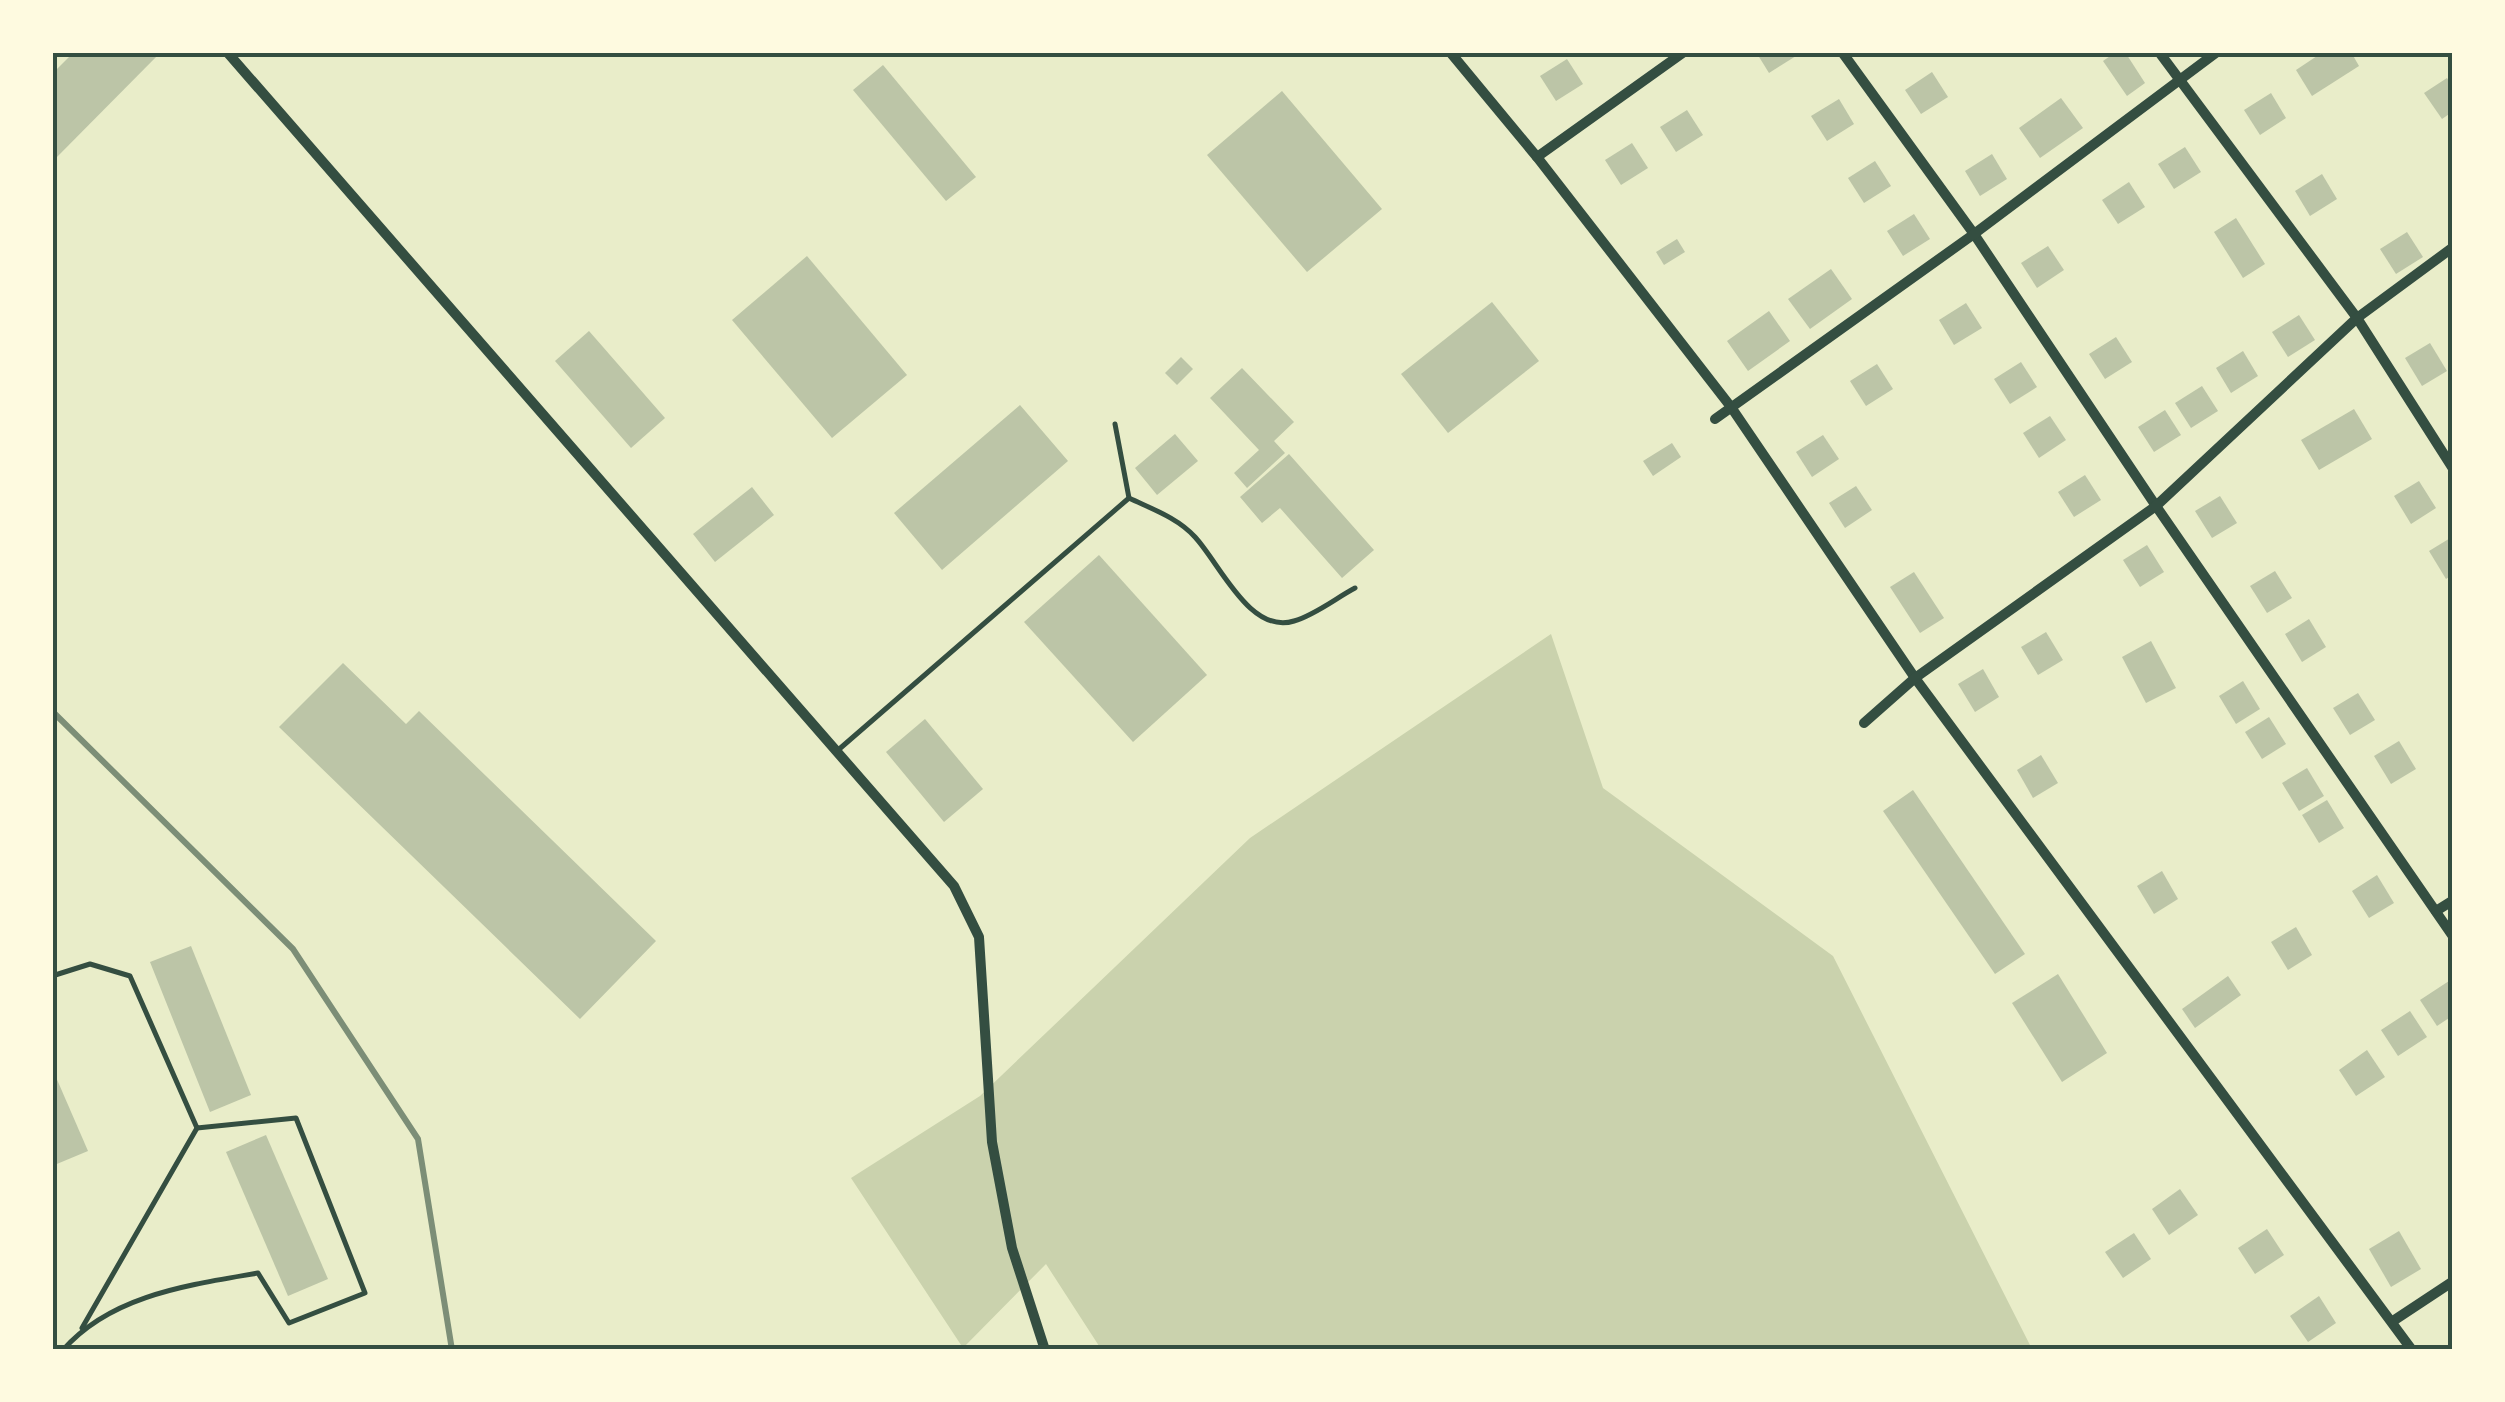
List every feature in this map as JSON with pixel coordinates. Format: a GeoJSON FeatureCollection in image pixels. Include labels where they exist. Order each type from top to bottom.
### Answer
{"type":"FeatureCollection","features":[{"type":"Feature","properties":{"kind":"street"},"geometry":{"type":"LineString","coordinates":[[227,52],[954,886],[979,936],[992,1142],[1012,1248],[1045,1350]]}},
{"type":"Feature","properties":{"kind":"street"},"geometry":{"type":"LineString","coordinates":[[1450,52],[1731,407],[1915,678],[2412,1350]]}},
{"type":"Feature","properties":{"kind":"street"},"geometry":{"type":"LineString","coordinates":[[1537,158],[1684,52]]}},
{"type":"Feature","properties":{"kind":"street"},"geometry":{"type":"LineString","coordinates":[[1842,52],[1974,234],[2452,936]]}},
{"type":"Feature","properties":{"kind":"street"},"geometry":{"type":"LineString","coordinates":[[2160,52],[2357,318],[2452,467]]}},
{"type":"Feature","properties":{"kind":"street"},"geometry":{"type":"LineString","coordinates":[[1714,419],[1974,234],[2218,52]]}},
{"type":"Feature","properties":{"kind":"street"},"geometry":{"type":"LineString","coordinates":[[1864,723],[1915,678],[2156,506],[2357,318],[2452,248]]}},
{"type":"Feature","properties":{"kind":"street"},"geometry":{"type":"LineString","coordinates":[[2436,911],[2452,901]]}},
{"type":"Feature","properties":{"kind":"street"},"geometry":{"type":"LineString","coordinates":[[2392,1321],[2452,1282]]}},
{"type":"Feature","properties":{"kind":"lane"},"geometry":{"type":"LineString","coordinates":[[1115,424],[1129,498]]}},
{"type":"Feature","properties":{"kind":"lane"},"geometry":{"type":"LineString","coordinates":[[836,752],[1129,498]]}},
{"type":"Feature","properties":{"kind":"lane"},"geometry":{"type":"LineString","coordinates":[[1129,498],[1172,518],[1194,535],[1252,612],[1273,623],[1294,622],[1355,588]]}},
{"type":"Feature","properties":{"kind":"lane"},"geometry":{"type":"LineString","coordinates":[[52,976],[90,964],[130,976],[198,1128]]}},
{"type":"Feature","properties":{"kind":"lane"},"geometry":{"type":"LineString","coordinates":[[82,1328],[161,1290],[258,1273],[289,1323],[365,1293],[296,1118],[198,1128]]}},
{"type":"Feature","properties":{"kind":"lane"},"geometry":{"type":"LineString","coordinates":[[63,1350],[82,1328],[198,1128]]}},
{"type":"Feature","properties":{"kind":"green space"},"geometry":{"type":"Polygon","coordinates":[[[1551,634],[1603,788],[1833,956],[2032,1349],[1101,1349],[1046,1264],[963,1348],[851,1178],[980,1096],[1250,838],[1551,634]]]}},
{"type":"Feature","properties":{"kind":"building"},"geometry":{"type":"Polygon","coordinates":[[[74,52],[161,52],[52,162],[52,74],[74,52]]]}},
{"type":"Feature","properties":{"kind":"building"},"geometry":{"type":"Polygon","coordinates":[[[1756,52],[1794,52],[1796,56],[1769,73],[1756,52]]]}},
{"type":"Feature","properties":{"kind":"building"},"geometry":{"type":"Polygon","coordinates":[[[2116,52],[2125,52],[2145,83],[2127,96],[2103,61],[2116,52]]]}},
{"type":"Feature","properties":{"kind":"building"},"geometry":{"type":"Polygon","coordinates":[[[2323,52],[2351,52],[2359,66],[2312,96],[2296,70],[2323,52]]]}},
{"type":"Feature","properties":{"kind":"building"},"geometry":{"type":"Polygon","coordinates":[[[1567,59],[1583,84],[1556,101],[1540,76],[1567,59]]]}},
{"type":"Feature","properties":{"kind":"building"},"geometry":{"type":"Polygon","coordinates":[[[883,65],[976,177],[946,201],[853,90],[883,65]]]}},
{"type":"Feature","properties":{"kind":"building"},"geometry":{"type":"Polygon","coordinates":[[[1932,72],[1948,97],[1921,114],[1905,90],[1932,72]]]}},
{"type":"Feature","properties":{"kind":"building"},"geometry":{"type":"Polygon","coordinates":[[[2447,78],[2452,86],[2452,112],[2442,119],[2424,93],[2447,78]]]}},
{"type":"Feature","properties":{"kind":"building"},"geometry":{"type":"Polygon","coordinates":[[[1282,91],[1382,209],[1307,272],[1207,155],[1282,91]]]}},
{"type":"Feature","properties":{"kind":"building"},"geometry":{"type":"Polygon","coordinates":[[[2271,93],[2286,118],[2260,135],[2244,110],[2271,93]]]}},
{"type":"Feature","properties":{"kind":"building"},"geometry":{"type":"Polygon","coordinates":[[[2061,98],[2083,128],[2040,158],[2019,128],[2061,98]]]}},
{"type":"Feature","properties":{"kind":"building"},"geometry":{"type":"Polygon","coordinates":[[[1839,99],[1854,124],[1827,141],[1811,116],[1839,99]]]}},
{"type":"Feature","properties":{"kind":"building"},"geometry":{"type":"Polygon","coordinates":[[[1687,110],[1703,135],[1676,152],[1660,127],[1687,110]]]}},
{"type":"Feature","properties":{"kind":"building"},"geometry":{"type":"Polygon","coordinates":[[[1632,143],[1648,168],[1621,185],[1605,160],[1632,143]]]}},
{"type":"Feature","properties":{"kind":"building"},"geometry":{"type":"Polygon","coordinates":[[[2185,147],[2201,172],[2174,189],[2158,164],[2185,147]]]}},
{"type":"Feature","properties":{"kind":"building"},"geometry":{"type":"Polygon","coordinates":[[[1992,154],[2007,179],[1980,196],[1965,171],[1992,154]]]}},
{"type":"Feature","properties":{"kind":"building"},"geometry":{"type":"Polygon","coordinates":[[[1875,161],[1891,186],[1864,203],[1848,178],[1875,161]]]}},
{"type":"Feature","properties":{"kind":"building"},"geometry":{"type":"Polygon","coordinates":[[[2322,174],[2337,199],[2310,216],[2295,191],[2322,174]]]}},
{"type":"Feature","properties":{"kind":"building"},"geometry":{"type":"Polygon","coordinates":[[[2129,182],[2145,207],[2118,224],[2102,200],[2129,182]]]}},
{"type":"Feature","properties":{"kind":"building"},"geometry":{"type":"Polygon","coordinates":[[[1914,214],[1930,239],[1903,256],[1887,231],[1914,214]]]}},
{"type":"Feature","properties":{"kind":"building"},"geometry":{"type":"Polygon","coordinates":[[[2236,218],[2265,264],[2243,278],[2214,232],[2236,218]]]}},
{"type":"Feature","properties":{"kind":"building"},"geometry":{"type":"Polygon","coordinates":[[[2407,232],[2423,257],[2396,274],[2380,249],[2407,232]]]}},
{"type":"Feature","properties":{"kind":"building"},"geometry":{"type":"Polygon","coordinates":[[[1677,239],[1685,252],[1664,265],[1656,252],[1677,239]]]}},
{"type":"Feature","properties":{"kind":"building"},"geometry":{"type":"Polygon","coordinates":[[[2048,246],[2064,270],[2037,288],[2021,263],[2048,246]]]}},
{"type":"Feature","properties":{"kind":"building"},"geometry":{"type":"Polygon","coordinates":[[[807,256],[907,375],[832,438],[732,320],[807,256]]]}},
{"type":"Feature","properties":{"kind":"building"},"geometry":{"type":"Polygon","coordinates":[[[1831,269],[1852,299],[1810,329],[1788,299],[1831,269]]]}},
{"type":"Feature","properties":{"kind":"building"},"geometry":{"type":"Polygon","coordinates":[[[1492,302],[1539,361],[1448,433],[1401,374],[1492,302]]]}},
{"type":"Feature","properties":{"kind":"building"},"geometry":{"type":"Polygon","coordinates":[[[1966,303],[1982,328],[1954,345],[1939,320],[1966,303]]]}},
{"type":"Feature","properties":{"kind":"building"},"geometry":{"type":"Polygon","coordinates":[[[1769,311],[1790,341],[1748,371],[1727,341],[1769,311]]]}},
{"type":"Feature","properties":{"kind":"building"},"geometry":{"type":"Polygon","coordinates":[[[2299,315],[2315,340],[2288,357],[2272,332],[2299,315]]]}},
{"type":"Feature","properties":{"kind":"building"},"geometry":{"type":"Polygon","coordinates":[[[589,331],[665,418],[631,448],[555,361],[589,331]]]}},
{"type":"Feature","properties":{"kind":"building"},"geometry":{"type":"Polygon","coordinates":[[[2116,337],[2132,362],[2105,379],[2089,354],[2116,337]]]}},
{"type":"Feature","properties":{"kind":"building"},"geometry":{"type":"Polygon","coordinates":[[[2430,343],[2447,371],[2422,386],[2405,358],[2430,343]]]}},
{"type":"Feature","properties":{"kind":"building"},"geometry":{"type":"Polygon","coordinates":[[[2243,351],[2258,376],[2231,393],[2216,368],[2243,351]]]}},
{"type":"Feature","properties":{"kind":"building"},"geometry":{"type":"Polygon","coordinates":[[[1181,357],[1193,369],[1177,385],[1165,373],[1181,357]]]}},
{"type":"Feature","properties":{"kind":"building"},"geometry":{"type":"Polygon","coordinates":[[[2021,362],[2037,387],[2010,404],[1994,379],[2021,362]]]}},
{"type":"Feature","properties":{"kind":"building"},"geometry":{"type":"Polygon","coordinates":[[[1877,364],[1893,389],[1866,406],[1850,381],[1877,364]]]}},
{"type":"Feature","properties":{"kind":"building"},"geometry":{"type":"Polygon","coordinates":[[[1242,368],[1294,422],[1274,441],[1285,453],[1247,488],[1234,473],[1259,450],[1210,398],[1242,368]]]}},
{"type":"Feature","properties":{"kind":"building"},"geometry":{"type":"Polygon","coordinates":[[[2202,386],[2218,411],[2191,428],[2175,403],[2202,386]]]}},
{"type":"Feature","properties":{"kind":"building"},"geometry":{"type":"Polygon","coordinates":[[[1020,405],[1068,461],[942,570],[894,513],[1020,405]]]}},
{"type":"Feature","properties":{"kind":"building"},"geometry":{"type":"Polygon","coordinates":[[[2354,409],[2372,439],[2319,470],[2301,440],[2354,409]]]}},
{"type":"Feature","properties":{"kind":"building"},"geometry":{"type":"Polygon","coordinates":[[[2165,410],[2181,435],[2154,452],[2138,427],[2165,410]]]}},
{"type":"Feature","properties":{"kind":"building"},"geometry":{"type":"Polygon","coordinates":[[[2050,416],[2066,440],[2039,458],[2023,433],[2050,416]]]}},
{"type":"Feature","properties":{"kind":"building"},"geometry":{"type":"Polygon","coordinates":[[[1175,434],[1198,461],[1157,495],[1135,468],[1175,434]]]}},
{"type":"Feature","properties":{"kind":"building"},"geometry":{"type":"Polygon","coordinates":[[[1823,435],[1839,459],[1812,477],[1796,452],[1823,435]]]}},
{"type":"Feature","properties":{"kind":"building"},"geometry":{"type":"Polygon","coordinates":[[[1672,443],[1681,457],[1653,476],[1643,461],[1672,443]]]}},
{"type":"Feature","properties":{"kind":"building"},"geometry":{"type":"Polygon","coordinates":[[[1289,454],[1374,550],[1342,578],[1280,508],[1262,523],[1240,497],[1289,454]]]}},
{"type":"Feature","properties":{"kind":"building"},"geometry":{"type":"Polygon","coordinates":[[[2085,475],[2101,500],[2074,517],[2058,492],[2085,475]]]}},
{"type":"Feature","properties":{"kind":"building"},"geometry":{"type":"Polygon","coordinates":[[[2419,481],[2436,508],[2411,524],[2394,496],[2419,481]]]}},
{"type":"Feature","properties":{"kind":"building"},"geometry":{"type":"Polygon","coordinates":[[[1856,486],[1872,510],[1845,528],[1829,503],[1856,486]]]}},
{"type":"Feature","properties":{"kind":"building"},"geometry":{"type":"Polygon","coordinates":[[[752,487],[774,515],[715,562],[693,534],[752,487]]]}},
{"type":"Feature","properties":{"kind":"building"},"geometry":{"type":"Polygon","coordinates":[[[2220,496],[2237,523],[2212,538],[2195,511],[2220,496]]]}},
{"type":"Feature","properties":{"kind":"building"},"geometry":{"type":"Polygon","coordinates":[[[2452,537],[2452,575],[2446,579],[2429,551],[2452,537]]]}},
{"type":"Feature","properties":{"kind":"building"},"geometry":{"type":"Polygon","coordinates":[[[2147,545],[2164,572],[2140,587],[2123,560],[2147,545]]]}},
{"type":"Feature","properties":{"kind":"building"},"geometry":{"type":"Polygon","coordinates":[[[1099,555],[1207,675],[1133,742],[1024,622],[1099,555]]]}},
{"type":"Feature","properties":{"kind":"building"},"geometry":{"type":"Polygon","coordinates":[[[2275,571],[2292,598],[2267,613],[2250,586],[2275,571]]]}},
{"type":"Feature","properties":{"kind":"building"},"geometry":{"type":"Polygon","coordinates":[[[1914,572],[1944,618],[1920,633],[1890,587],[1914,572]]]}},
{"type":"Feature","properties":{"kind":"building"},"geometry":{"type":"Polygon","coordinates":[[[2309,619],[2326,647],[2302,662],[2285,634],[2309,619]]]}},
{"type":"Feature","properties":{"kind":"building"},"geometry":{"type":"Polygon","coordinates":[[[2046,632],[2063,660],[2038,675],[2021,647],[2046,632]]]}},
{"type":"Feature","properties":{"kind":"building"},"geometry":{"type":"Polygon","coordinates":[[[2151,641],[2176,688],[2146,703],[2122,657],[2151,641]]]}},
{"type":"Feature","properties":{"kind":"building"},"geometry":{"type":"Polygon","coordinates":[[[343,663],[406,724],[419,711],[656,941],[580,1019],[279,727],[343,663]]]}},
{"type":"Feature","properties":{"kind":"building"},"geometry":{"type":"Polygon","coordinates":[[[1983,669],[1999,697],[1975,712],[1958,684],[1983,669]]]}},
{"type":"Feature","properties":{"kind":"building"},"geometry":{"type":"Polygon","coordinates":[[[2243,681],[2260,709],[2236,724],[2219,696],[2243,681]]]}},
{"type":"Feature","properties":{"kind":"building"},"geometry":{"type":"Polygon","coordinates":[[[2358,693],[2375,720],[2350,735],[2333,708],[2358,693]]]}},
{"type":"Feature","properties":{"kind":"building"},"geometry":{"type":"Polygon","coordinates":[[[2269,717],[2286,744],[2262,759],[2245,732],[2269,717]]]}},
{"type":"Feature","properties":{"kind":"building"},"geometry":{"type":"Polygon","coordinates":[[[925,719],[983,789],[944,822],[886,752],[925,719]]]}},
{"type":"Feature","properties":{"kind":"building"},"geometry":{"type":"Polygon","coordinates":[[[2399,741],[2416,769],[2391,784],[2374,756],[2399,741]]]}},
{"type":"Feature","properties":{"kind":"building"},"geometry":{"type":"Polygon","coordinates":[[[2041,755],[2058,783],[2033,798],[2017,770],[2041,755]]]}},
{"type":"Feature","properties":{"kind":"building"},"geometry":{"type":"Polygon","coordinates":[[[2307,768],[2324,796],[2299,811],[2282,783],[2307,768]]]}},
{"type":"Feature","properties":{"kind":"building"},"geometry":{"type":"Polygon","coordinates":[[[1913,790],[2025,954],[1995,974],[1883,811],[1913,790]]]}},
{"type":"Feature","properties":{"kind":"building"},"geometry":{"type":"Polygon","coordinates":[[[2327,800],[2344,828],[2319,843],[2302,815],[2327,800]]]}},
{"type":"Feature","properties":{"kind":"building"},"geometry":{"type":"Polygon","coordinates":[[[2162,871],[2178,899],[2154,914],[2137,886],[2162,871]]]}},
{"type":"Feature","properties":{"kind":"building"},"geometry":{"type":"Polygon","coordinates":[[[2377,875],[2394,903],[2369,918],[2352,891],[2377,875]]]}},
{"type":"Feature","properties":{"kind":"building"},"geometry":{"type":"Polygon","coordinates":[[[2296,927],[2312,955],[2288,970],[2271,942],[2296,927]]]}},
{"type":"Feature","properties":{"kind":"building"},"geometry":{"type":"Polygon","coordinates":[[[191,946],[251,1095],[210,1112],[150,962],[191,946]]]}},
{"type":"Feature","properties":{"kind":"building"},"geometry":{"type":"Polygon","coordinates":[[[2058,974],[2107,1053],[2062,1082],[2012,1003],[2058,974]]]}},
{"type":"Feature","properties":{"kind":"building"},"geometry":{"type":"Polygon","coordinates":[[[2228,976],[2241,995],[2195,1028],[2182,1009],[2228,976]]]}},
{"type":"Feature","properties":{"kind":"building"},"geometry":{"type":"Polygon","coordinates":[[[2449,981],[2452,1016],[2437,1026],[2420,1000],[2449,981]]]}},
{"type":"Feature","properties":{"kind":"building"},"geometry":{"type":"Polygon","coordinates":[[[2410,1011],[2427,1037],[2398,1056],[2381,1030],[2410,1011]]]}},
{"type":"Feature","properties":{"kind":"building"},"geometry":{"type":"Polygon","coordinates":[[[2367,1050],[2385,1077],[2356,1096],[2339,1070],[2367,1050]]]}},
{"type":"Feature","properties":{"kind":"building"},"geometry":{"type":"Polygon","coordinates":[[[52,1068],[88,1151],[52,1166],[52,1068]]]}},
{"type":"Feature","properties":{"kind":"building"},"geometry":{"type":"Polygon","coordinates":[[[266,1135],[328,1279],[288,1296],[226,1152],[266,1135]]]}},
{"type":"Feature","properties":{"kind":"building"},"geometry":{"type":"Polygon","coordinates":[[[2180,1189],[2198,1215],[2169,1235],[2152,1209],[2180,1189]]]}},
{"type":"Feature","properties":{"kind":"building"},"geometry":{"type":"Polygon","coordinates":[[[2267,1229],[2284,1255],[2255,1274],[2238,1248],[2267,1229]]]}},
{"type":"Feature","properties":{"kind":"building"},"geometry":{"type":"Polygon","coordinates":[[[2399,1231],[2421,1269],[2391,1287],[2369,1249],[2399,1231]]]}},
{"type":"Feature","properties":{"kind":"building"},"geometry":{"type":"Polygon","coordinates":[[[2134,1233],[2151,1259],[2123,1278],[2105,1252],[2134,1233]]]}},
{"type":"Feature","properties":{"kind":"building"},"geometry":{"type":"Polygon","coordinates":[[[2319,1296],[2336,1323],[2308,1342],[2290,1316],[2319,1296]]]}},
{"type":"Feature","properties":{"kind":"railway"},"geometry":{"type":"LineString","coordinates":[[52,711],[293,949],[418,1139],[452,1350]]}}]}
